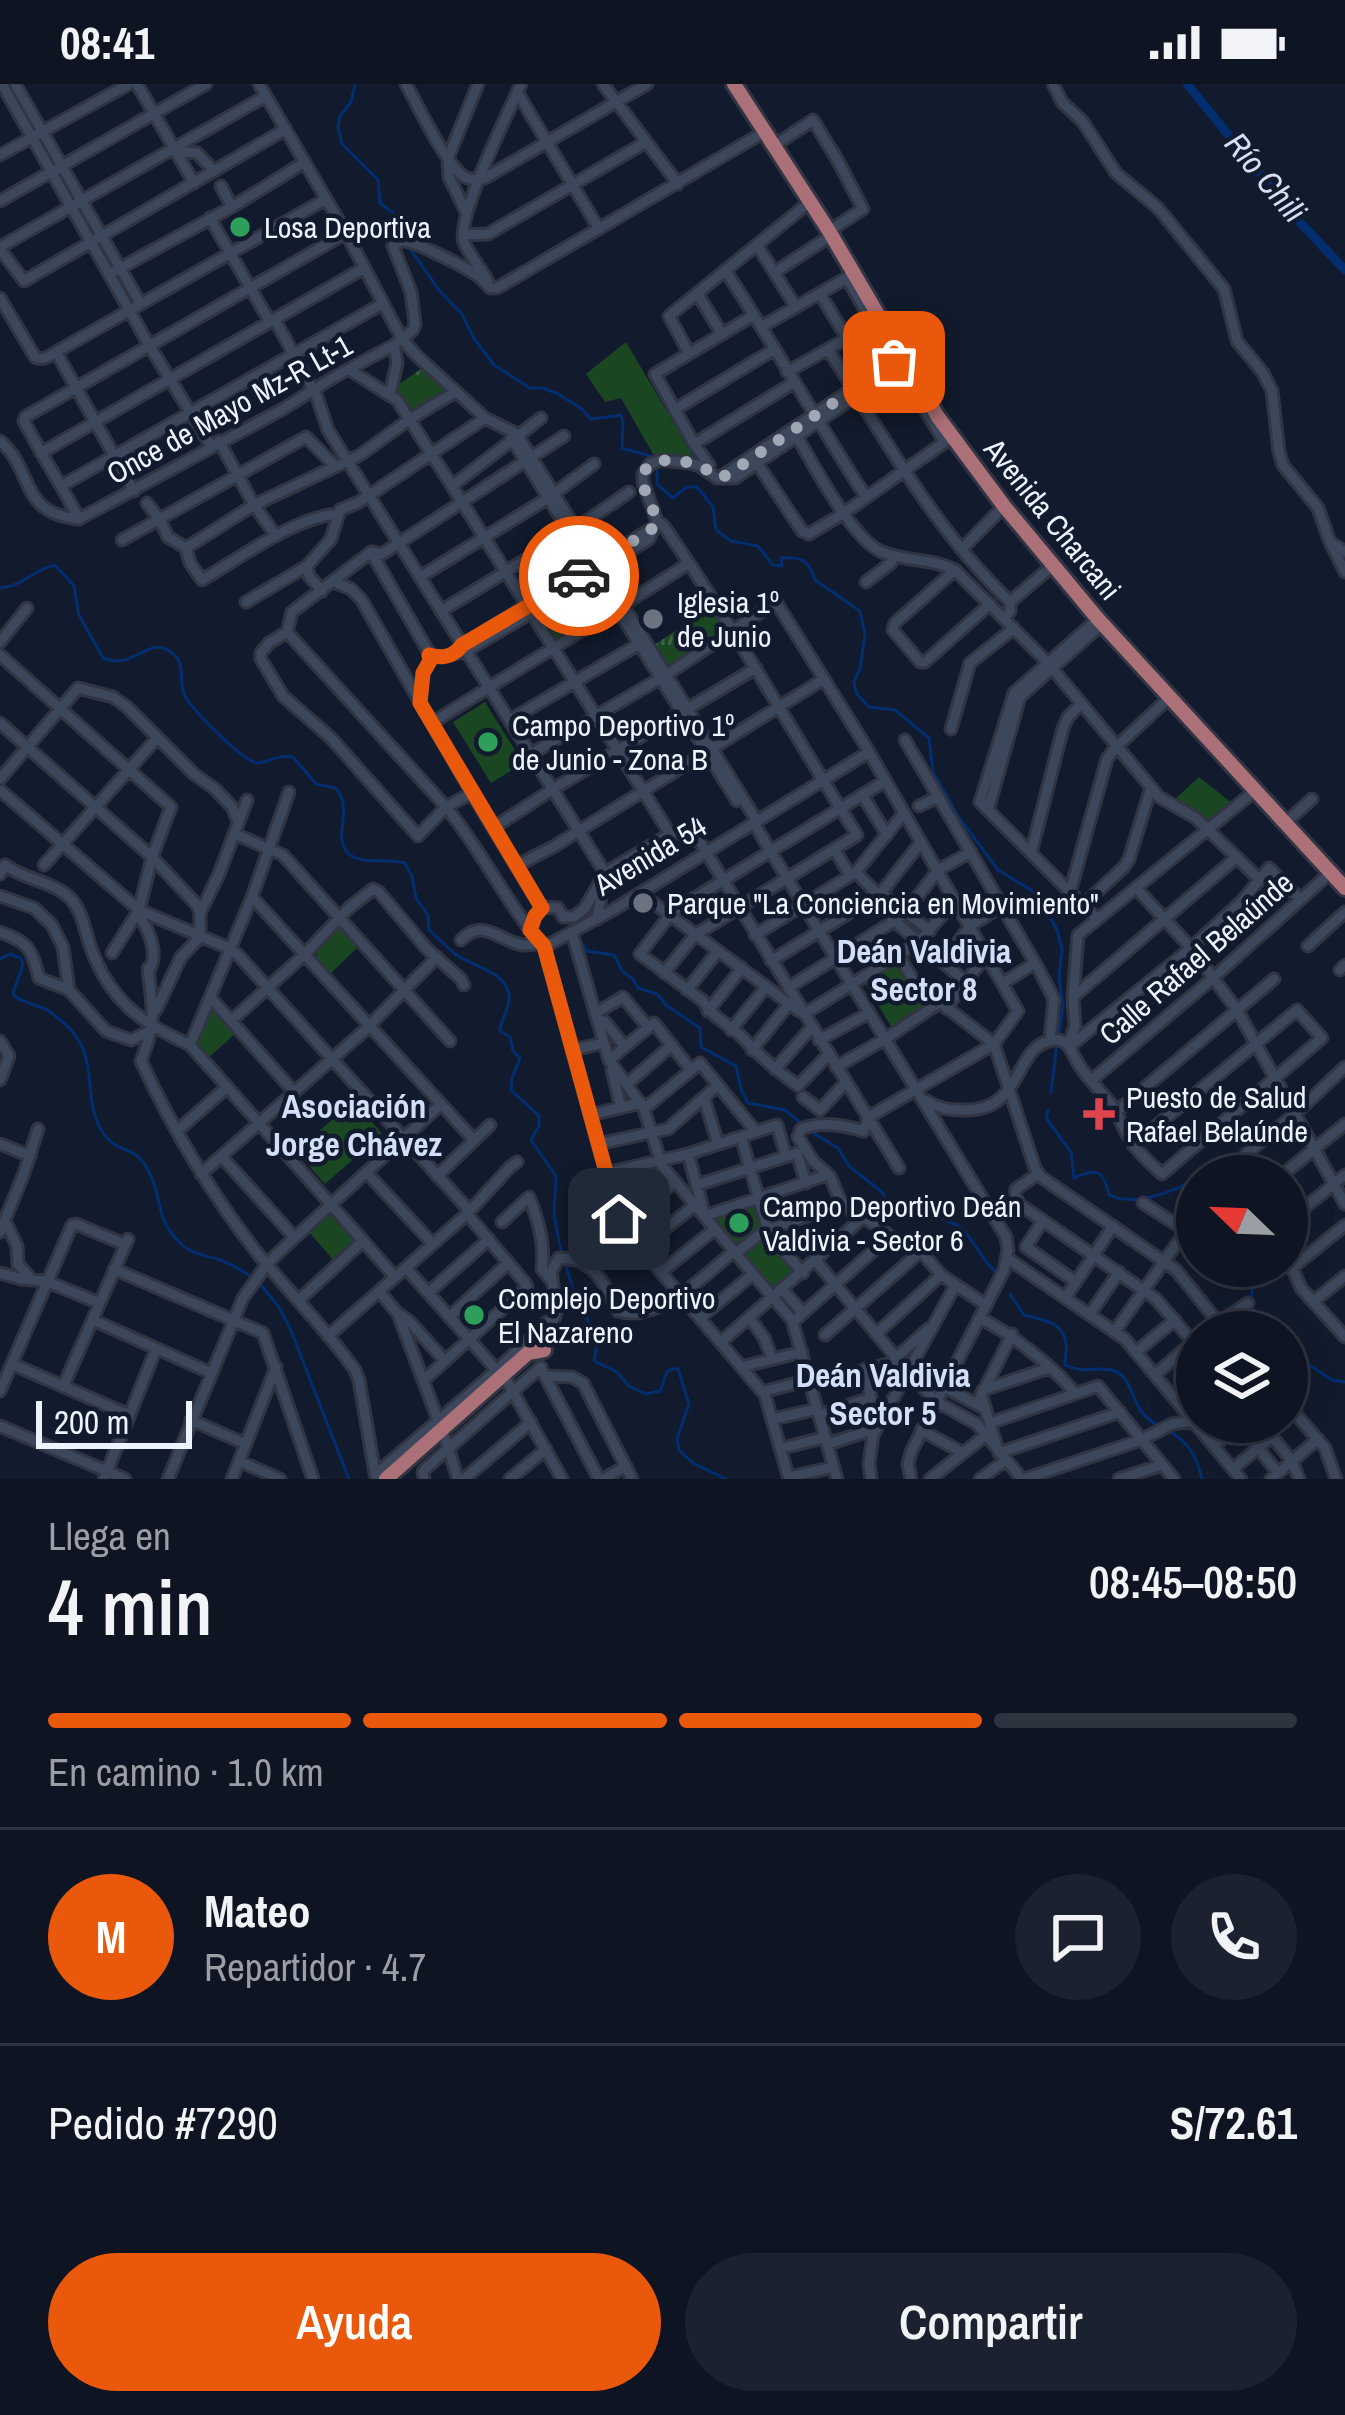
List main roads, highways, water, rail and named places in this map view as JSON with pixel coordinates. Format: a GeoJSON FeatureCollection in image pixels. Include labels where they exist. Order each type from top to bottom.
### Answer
{"type":"FeatureCollection","features":[{"type":"Feature","properties":{"kind":"main road","name":"Avenida Charcani"},"geometry":{"type":"LineString","coordinates":[[734,84],[830,233],[850,276],[949,440],[1100,621],[1345,888]]}},
{"type":"Feature","properties":{"kind":"main road"},"geometry":{"type":"LineString","coordinates":[[399,1479],[505,1381],[539,1360]]}},
{"type":"Feature","properties":{"kind":"main road"},"geometry":{"type":"LineString","coordinates":[[379,1477],[444,1434]]}},
{"type":"Feature","properties":{"kind":"waterway"},"geometry":{"type":"LineString","coordinates":[[355,84],[351,102],[340,116],[342,144],[378,180],[380,203],[393,213],[401,240]]}},
{"type":"Feature","properties":{"kind":"waterway","name":"Río Chili"},"geometry":{"type":"LineString","coordinates":[[1187,84],[1294,216],[1345,270]]}},
{"type":"Feature","properties":{"kind":"waterway"},"geometry":{"type":"LineString","coordinates":[[408,246],[462,314],[494,365],[530,388],[558,394],[591,419],[621,415],[622,448],[650,456],[657,469],[657,484],[673,498],[687,487],[697,487],[713,507],[716,530],[731,541],[758,546],[773,565],[782,566],[781,558],[803,561],[815,580],[860,611],[865,635],[854,681],[856,693],[869,707],[895,710],[929,738],[933,772],[958,816],[998,870],[1031,890],[1057,930],[1062,949],[1059,1035]]}},
{"type":"Feature","properties":{"kind":"waterway"},"geometry":{"type":"LineString","coordinates":[[0,588],[55,565],[74,586],[79,615],[103,658],[123,660],[155,648],[171,652],[181,666],[184,694],[218,733],[250,760],[293,757],[316,784],[336,788],[343,806],[342,839],[348,853],[360,859],[405,863],[416,898],[428,915],[429,930],[457,955],[501,980],[509,999],[500,1031],[510,1037],[520,1058],[511,1090],[539,1116],[531,1140],[556,1176],[554,1213],[559,1242],[574,1293],[594,1333],[594,1361],[645,1394],[660,1391],[667,1373],[678,1369],[689,1404],[677,1439],[679,1450],[693,1463],[726,1479]]}},
{"type":"Feature","properties":{"kind":"waterway"},"geometry":{"type":"LineString","coordinates":[[578,937],[587,951],[614,955],[638,988],[657,994],[700,1028],[701,1047],[736,1066],[748,1103],[785,1110],[838,1148],[849,1166],[882,1192],[892,1210],[958,1226],[995,1271]]}},
{"type":"Feature","properties":{"kind":"waterway"},"geometry":{"type":"LineString","coordinates":[[0,959],[10,954],[21,958],[15,996],[49,1011],[79,1041],[96,1120],[109,1140],[144,1164],[162,1216],[178,1241],[253,1278]]}},
{"type":"Feature","properties":{"kind":"waterway"},"geometry":{"type":"LineString","coordinates":[[1051,1092],[1057,1044]]}},
{"type":"Feature","properties":{"kind":"waterway"},"geometry":{"type":"LineString","coordinates":[[1048,1111],[1046,1118],[1071,1152],[1074,1178],[1098,1173],[1109,1195],[1119,1198],[1142,1199],[1176,1188]]}},
{"type":"Feature","properties":{"kind":"waterway"},"geometry":{"type":"LineString","coordinates":[[260,1284],[290,1328],[349,1479]]}},
{"type":"Feature","properties":{"kind":"waterway"},"geometry":{"type":"LineString","coordinates":[[1252,1287],[1254,1311]]}},
{"type":"Feature","properties":{"kind":"waterway"},"geometry":{"type":"LineString","coordinates":[[1010,1294],[1024,1315],[1061,1330],[1065,1365],[1115,1371],[1126,1381],[1142,1412],[1158,1425]]}},
{"type":"Feature","properties":{"kind":"waterway"},"geometry":{"type":"LineString","coordinates":[[1308,1364],[1332,1380],[1345,1382]]}},
{"type":"Feature","properties":{"kind":"waterway"},"geometry":{"type":"LineString","coordinates":[[1166,1429],[1191,1450],[1202,1479]]}},
{"type":"Feature","properties":{"kind":"place","name":"Losa Deportiva"},"geometry":{"type":"Point","coordinates":[240,227]}},
{"type":"Feature","properties":{"kind":"place","name":"Iglesia 1º de Junio"},"geometry":{"type":"Point","coordinates":[653,619]}},
{"type":"Feature","properties":{"kind":"place","name":"Campo Deportivo 1º de Junio - Zona B"},"geometry":{"type":"Point","coordinates":[488,742]}},
{"type":"Feature","properties":{"kind":"place","name":"Parque \"La Conciencia en Movimiento\""},"geometry":{"type":"Point","coordinates":[643,903]}},
{"type":"Feature","properties":{"kind":"place","name":"Puesto de Salud Rafael Belaúnde"},"geometry":{"type":"Point","coordinates":[1099,1114]}},
{"type":"Feature","properties":{"kind":"place","name":"Campo Deportivo Deán Valdivia - Sector 6"},"geometry":{"type":"Point","coordinates":[739,1223]}},
{"type":"Feature","properties":{"kind":"place","name":"Complejo Deportivo El Nazareno"},"geometry":{"type":"Point","coordinates":[474,1315]}},
{"type":"Feature","properties":{"kind":"district","name":"Deán Valdivia Sector 8"},"geometry":{"type":"Point","coordinates":[924,970]}},
{"type":"Feature","properties":{"kind":"district","name":"Asociación Jorge Chávez"},"geometry":{"type":"Point","coordinates":[354,1125]}},
{"type":"Feature","properties":{"kind":"district","name":"Deán Valdivia Sector 5"},"geometry":{"type":"Point","coordinates":[883,1394]}}]}
